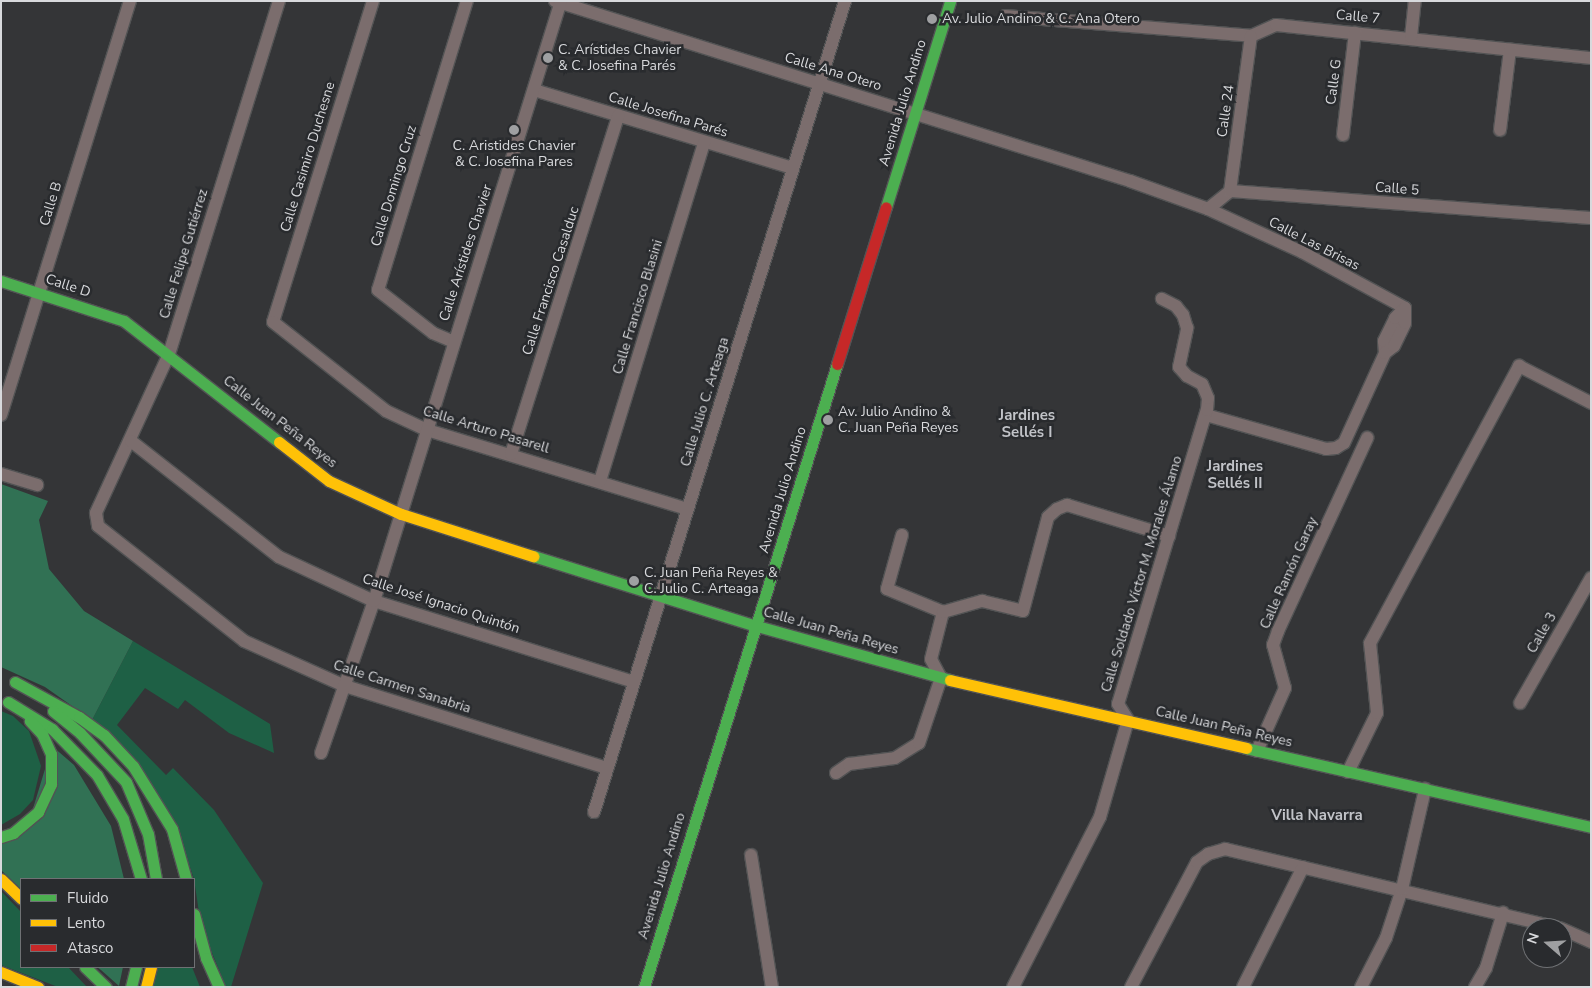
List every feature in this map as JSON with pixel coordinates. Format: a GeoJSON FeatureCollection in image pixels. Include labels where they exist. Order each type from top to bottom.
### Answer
{"type":"FeatureCollection","features":[{"type":"Feature","properties":{"kind":"main road","name":"Avenida Julio Andino"},"geometry":{"type":"LineString","coordinates":[[644,987],[950,1]]}},
{"type":"Feature","properties":{"kind":"main road","name":"Calle D"},"geometry":{"type":"LineString","coordinates":[[1,281],[124,321]]}},
{"type":"Feature","properties":{"kind":"main road","name":"Calle Juan Peña Reyes"},"geometry":{"type":"LineString","coordinates":[[124,321],[169,354],[329,481],[401,514],[757,626],[941,678],[1591,827]]}},
{"type":"Feature","properties":{"kind":"main road"},"geometry":{"type":"LineString","coordinates":[[1,677],[79,717],[104,736],[133,766],[152,792],[172,829],[186,878]]}},
{"type":"Feature","properties":{"kind":"main road"},"geometry":{"type":"LineString","coordinates":[[14,682],[80,733],[126,782],[148,834],[156,878]]}},
{"type":"Feature","properties":{"kind":"main road"},"geometry":{"type":"LineString","coordinates":[[1,837],[13,833],[38,812],[49,795],[53,774],[51,754],[42,734],[5,700]]}},
{"type":"Feature","properties":{"kind":"main road"},"geometry":{"type":"LineString","coordinates":[[5,700],[65,740],[106,787],[128,832],[141,878]]}},
{"type":"Feature","properties":{"kind":"main road"},"geometry":{"type":"LineString","coordinates":[[1,879],[20,897]]}},
{"type":"Feature","properties":{"kind":"main road"},"geometry":{"type":"LineString","coordinates":[[195,918],[206,958],[219,987]]}},
{"type":"Feature","properties":{"kind":"main road"},"geometry":{"type":"LineString","coordinates":[[86,968],[102,983]]}},
{"type":"Feature","properties":{"kind":"main road"},"geometry":{"type":"LineString","coordinates":[[131,987],[136,968]]}},
{"type":"Feature","properties":{"kind":"main road"},"geometry":{"type":"LineString","coordinates":[[146,987],[151,968]]}},
{"type":"Feature","properties":{"kind":"main road"},"geometry":{"type":"LineString","coordinates":[[1,972],[38,987]]}},
{"type":"Feature","properties":{"kind":"street","name":"Calle B"},"geometry":{"type":"LineString","coordinates":[[1,415],[130,1]]}},
{"type":"Feature","properties":{"kind":"street","name":"Calle Felipe Gutiérrez"},"geometry":{"type":"LineString","coordinates":[[99,508],[169,354],[279,1]]}},
{"type":"Feature","properties":{"kind":"street","name":"Calle Casimiro Duchesne"},"geometry":{"type":"LineString","coordinates":[[273,322],[373,1]]}},
{"type":"Feature","properties":{"kind":"street","name":"Calle Domingo Cruz"},"geometry":{"type":"LineString","coordinates":[[454,342],[433,333],[378,290],[467,1]]}},
{"type":"Feature","properties":{"kind":"street","name":"Calle Julio C. Arteaga"},"geometry":{"type":"LineString","coordinates":[[594,812],[845,1]]}},
{"type":"Feature","properties":{"kind":"street"},"geometry":{"type":"LineString","coordinates":[[1411,37],[1415,1]]}},
{"type":"Feature","properties":{"kind":"street","name":"Calle Arístides Chavier"},"geometry":{"type":"LineString","coordinates":[[321,753],[374,601],[534,90],[559,2]]}},
{"type":"Feature","properties":{"kind":"street","name":"Calle Ana Otero"},"geometry":{"type":"LineString","coordinates":[[559,2],[1130,181]]}},
{"type":"Feature","properties":{"kind":"street"},"geometry":{"type":"LineString","coordinates":[[1005,16],[1251,36]]}},
{"type":"Feature","properties":{"kind":"street","name":"Calle 7"},"geometry":{"type":"LineString","coordinates":[[1251,36],[1276,24],[1411,37],[1591,58]]}},
{"type":"Feature","properties":{"kind":"street","name":"Calle G"},"geometry":{"type":"LineString","coordinates":[[1343,135],[1355,33]]}},
{"type":"Feature","properties":{"kind":"street","name":"Calle 24"},"geometry":{"type":"LineString","coordinates":[[1230,191],[1251,36]]}},
{"type":"Feature","properties":{"kind":"street"},"geometry":{"type":"LineString","coordinates":[[1500,130],[1510,50]]}},
{"type":"Feature","properties":{"kind":"street","name":"Calle Josefina Parés"},"geometry":{"type":"LineString","coordinates":[[534,90],[793,168]]}},
{"type":"Feature","properties":{"kind":"street","name":"Calle Francisco Casalduc"},"geometry":{"type":"LineString","coordinates":[[511,454],[618,116]]}},
{"type":"Feature","properties":{"kind":"street","name":"Calle Francisco Blasini"},"geometry":{"type":"LineString","coordinates":[[600,481],[704,142]]}},
{"type":"Feature","properties":{"kind":"street","name":"Calle Las Brisas"},"geometry":{"type":"LineString","coordinates":[[1130,181],[1208,210],[1302,252],[1405,308],[1405,323],[1394,346],[1385,353],[1344,443],[1336,448],[1326,449],[1206,415]]}},
{"type":"Feature","properties":{"kind":"street"},"geometry":{"type":"LineString","coordinates":[[1208,210],[1230,191]]}},
{"type":"Feature","properties":{"kind":"street","name":"Calle 5"},"geometry":{"type":"LineString","coordinates":[[1230,191],[1591,218]]}},
{"type":"Feature","properties":{"kind":"street","name":"Calle Soldado Víctor M. Morales Álamo"},"geometry":{"type":"LineString","coordinates":[[1128,720],[1118,704],[1206,415],[1208,403],[1204,387],[1179,367],[1186,328],[1183,315],[1176,306],[1162,299]]}},
{"type":"Feature","properties":{"kind":"street","name":"Calle Arturo Pasarell"},"geometry":{"type":"LineString","coordinates":[[273,322],[386,411],[426,430],[687,508]]}},
{"type":"Feature","properties":{"kind":"street"},"geometry":{"type":"LineString","coordinates":[[1348,772],[1377,713],[1370,643],[1519,366],[1558,384],[1591,403]]}},
{"type":"Feature","properties":{"kind":"street","name":"Calle Ramón Garay"},"geometry":{"type":"LineString","coordinates":[[1257,751],[1285,688],[1273,645],[1367,438]]}},
{"type":"Feature","properties":{"kind":"street","name":"Calle José Ignacio Quintón"},"geometry":{"type":"LineString","coordinates":[[131,441],[279,556],[374,601],[634,682]]}},
{"type":"Feature","properties":{"kind":"street"},"geometry":{"type":"LineString","coordinates":[[1,474],[37,485]]}},
{"type":"Feature","properties":{"kind":"street"},"geometry":{"type":"LineString","coordinates":[[902,535],[886,589],[943,612],[982,601],[1022,611],[1048,517],[1067,505],[1169,536]]}},
{"type":"Feature","properties":{"kind":"street","name":"Calle Carmen Sanabria"},"geometry":{"type":"LineString","coordinates":[[99,508],[98,526],[244,641],[345,686],[607,768]]}},
{"type":"Feature","properties":{"kind":"street","name":"Calle 3"},"geometry":{"type":"LineString","coordinates":[[1520,703],[1591,578]]}},
{"type":"Feature","properties":{"kind":"street"},"geometry":{"type":"LineString","coordinates":[[836,773],[849,764],[895,758],[919,743],[941,678],[931,659],[943,612]]}},
{"type":"Feature","properties":{"kind":"street"},"geometry":{"type":"LineString","coordinates":[[1013,987],[1100,817],[1128,720]]}},
{"type":"Feature","properties":{"kind":"street"},"geometry":{"type":"LineString","coordinates":[[1361,987],[1386,938],[1402,889],[1425,789]]}},
{"type":"Feature","properties":{"kind":"street"},"geometry":{"type":"LineString","coordinates":[[1131,987],[1197,862],[1208,854],[1225,849],[1522,918]]}},
{"type":"Feature","properties":{"kind":"street"},"geometry":{"type":"LineString","coordinates":[[751,855],[772,987]]}},
{"type":"Feature","properties":{"kind":"street"},"geometry":{"type":"LineString","coordinates":[[1243,987],[1304,867]]}},
{"type":"Feature","properties":{"kind":"street"},"geometry":{"type":"LineString","coordinates":[[1476,987],[1486,968],[1503,913]]}},
{"type":"Feature","properties":{"kind":"street"},"geometry":{"type":"LineString","coordinates":[[1572,933],[1591,942]]}},
{"type":"Feature","properties":{"kind":"green space"},"geometry":{"type":"Polygon","coordinates":[[[1,484],[48,501],[39,520],[49,569],[84,611],[133,641],[92,720],[45,687],[1,667],[1,484]]]}},
{"type":"Feature","properties":{"kind":"green space"},"geometry":{"type":"Polygon","coordinates":[[[133,641],[270,724],[274,753],[229,733],[185,700],[178,709],[145,688],[117,725],[166,775],[173,768],[214,810],[263,883],[231,987],[226,987],[201,926],[195,878],[177,829],[92,720],[133,641]]]}},
{"type":"Feature","properties":{"kind":"green space"},"geometry":{"type":"Polygon","coordinates":[[[1,711],[13,716],[29,731],[41,766],[33,800],[20,814],[1,825],[1,711]]]}},
{"type":"Feature","properties":{"kind":"green space"},"geometry":{"type":"Polygon","coordinates":[[[52,746],[74,765],[111,826],[124,878],[20,878],[20,888],[1,870],[1,840],[28,825],[52,746]]]}},
{"type":"Feature","properties":{"kind":"green space"},"geometry":{"type":"Polygon","coordinates":[[[1,891],[20,911],[20,968],[69,968],[87,987],[58,987],[1,965],[1,891]]]}},
{"type":"Feature","properties":{"kind":"green space"},"geometry":{"type":"Polygon","coordinates":[[[98,968],[123,968],[119,986],[98,968]]]}},
{"type":"Feature","properties":{"kind":"green space"},"geometry":{"type":"Polygon","coordinates":[[[155,968],[192,968],[200,987],[150,987],[155,968]]]}},
{"type":"Feature","properties":{"kind":"traffic: fast"},"geometry":{"type":"LineString","coordinates":[[886,207],[950,1]]}},
{"type":"Feature","properties":{"kind":"traffic: fast"},"geometry":{"type":"LineString","coordinates":[[1,281],[124,321],[279,442]]}},
{"type":"Feature","properties":{"kind":"traffic: fast"},"geometry":{"type":"LineString","coordinates":[[644,987],[837,364]]}},
{"type":"Feature","properties":{"kind":"traffic: fast"},"geometry":{"type":"LineString","coordinates":[[533,556],[757,626],[950,680]]}},
{"type":"Feature","properties":{"kind":"traffic: fast"},"geometry":{"type":"LineString","coordinates":[[15,682],[79,717],[104,735],[133,766],[172,829],[186,878]]}},
{"type":"Feature","properties":{"kind":"traffic: fast"},"geometry":{"type":"LineString","coordinates":[[8,702],[52,729],[97,775],[123,819],[141,878]]}},
{"type":"Feature","properties":{"kind":"traffic: fast"},"geometry":{"type":"LineString","coordinates":[[53,711],[80,733],[126,782],[148,834],[156,878]]}},
{"type":"Feature","properties":{"kind":"traffic: fast"},"geometry":{"type":"LineString","coordinates":[[1,837],[13,833],[38,812],[51,784],[51,754],[42,734],[30,721]]}},
{"type":"Feature","properties":{"kind":"traffic: fast"},"geometry":{"type":"LineString","coordinates":[[1246,748],[1591,827]]}},
{"type":"Feature","properties":{"kind":"traffic: fast"},"geometry":{"type":"LineString","coordinates":[[195,918],[206,958],[219,987]]}},
{"type":"Feature","properties":{"kind":"traffic: fast"},"geometry":{"type":"LineString","coordinates":[[86,968],[106,987]]}},
{"type":"Feature","properties":{"kind":"traffic: fast"},"geometry":{"type":"LineString","coordinates":[[131,987],[136,968]]}},
{"type":"Feature","properties":{"kind":"traffic: slow"},"geometry":{"type":"LineString","coordinates":[[279,442],[329,481],[401,514],[533,556]]}},
{"type":"Feature","properties":{"kind":"traffic: slow"},"geometry":{"type":"LineString","coordinates":[[950,680],[1246,748]]}},
{"type":"Feature","properties":{"kind":"traffic: slow"},"geometry":{"type":"LineString","coordinates":[[1,879],[20,897]]}},
{"type":"Feature","properties":{"kind":"traffic: slow"},"geometry":{"type":"LineString","coordinates":[[146,987],[151,968]]}},
{"type":"Feature","properties":{"kind":"traffic: slow"},"geometry":{"type":"LineString","coordinates":[[1,972],[38,987]]}},
{"type":"Feature","properties":{"kind":"traffic: jam"},"geometry":{"type":"LineString","coordinates":[[837,364],[886,207]]}},
{"type":"Feature","properties":{"kind":"place","name":"Av. Julio Andino & C. Ana Otero"},"geometry":{"type":"Point","coordinates":[932,19]}},
{"type":"Feature","properties":{"kind":"place","name":"C. Arístides Chavier & C. Josefina Parés"},"geometry":{"type":"Point","coordinates":[548,58]}},
{"type":"Feature","properties":{"kind":"place","name":"C. Aristides Chavier & C. Josefina Pares"},"geometry":{"type":"Point","coordinates":[514,130]}},
{"type":"Feature","properties":{"kind":"place","name":"Av. Julio Andino & C. Juan Peña Reyes"},"geometry":{"type":"Point","coordinates":[828,420]}},
{"type":"Feature","properties":{"kind":"place","name":"C. Juan Peña Reyes & C. Julio C. Arteaga"},"geometry":{"type":"Point","coordinates":[634,581]}},
{"type":"Feature","properties":{"kind":"district","name":"Jardines Sellés I"},"geometry":{"type":"Point","coordinates":[1027,424]}},
{"type":"Feature","properties":{"kind":"district","name":"Jardines Sellés II"},"geometry":{"type":"Point","coordinates":[1235,474]}},
{"type":"Feature","properties":{"kind":"district","name":"Villa Navarra"},"geometry":{"type":"Point","coordinates":[1317,816]}}]}
